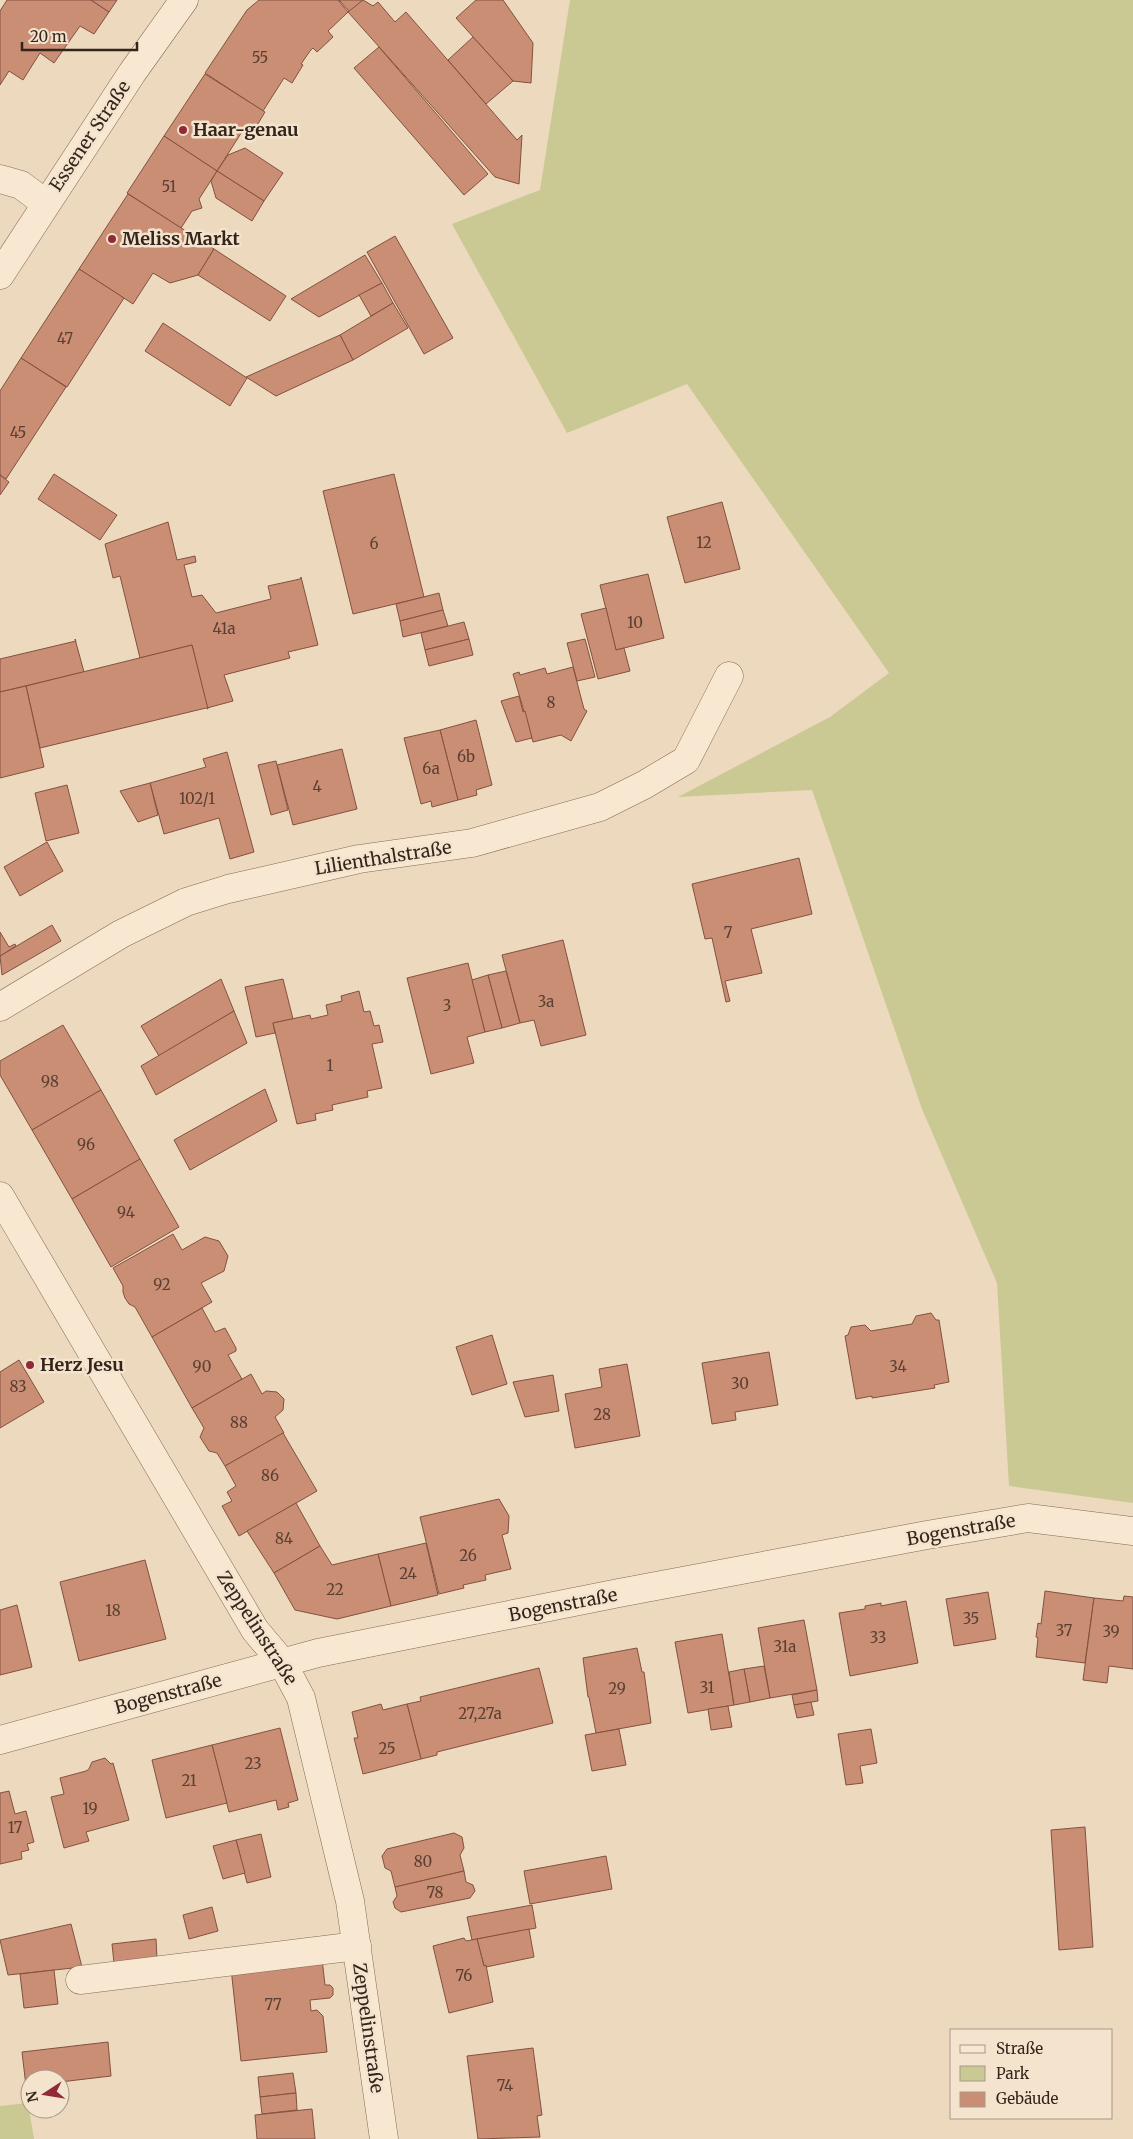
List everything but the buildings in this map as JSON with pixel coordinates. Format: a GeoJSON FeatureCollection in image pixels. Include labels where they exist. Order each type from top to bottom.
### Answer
{"type":"FeatureCollection","features":[{"type":"Feature","properties":{"kind":"street","name":"Essener Straße"},"geometry":{"type":"LineString","coordinates":[[0,275],[45,203],[184,0]]}},
{"type":"Feature","properties":{"kind":"street"},"geometry":{"type":"LineString","coordinates":[[0,179],[21,185],[45,203]]}},
{"type":"Feature","properties":{"kind":"street","name":"Lilienthalstraße"},"geometry":{"type":"LineString","coordinates":[[0,1007],[121,934],[186,902],[228,889],[358,859],[472,843],[600,806],[644,785],[686,760],[729,676]]}},
{"type":"Feature","properties":{"kind":"street","name":"Zeppelinstraße"},"geometry":{"type":"LineString","coordinates":[[0,1196],[254,1630],[282,1662],[301,1698],[350,1902],[384,2139]]}},
{"type":"Feature","properties":{"kind":"street","name":"Bogenstraße"},"geometry":{"type":"LineString","coordinates":[[0,1740],[282,1662],[629,1591],[917,1537],[1028,1518],[1133,1531]]}},
{"type":"Feature","properties":{"kind":"street"},"geometry":{"type":"LineString","coordinates":[[80,1980],[357,1946]]}},
{"type":"Feature","properties":{"kind":"green space"},"geometry":{"type":"Polygon","coordinates":[[[570,0],[1133,0],[1133,1503],[1009,1486],[997,1283],[922,1109],[812,790],[678,797],[830,717],[889,673],[687,384],[567,433],[452,224],[540,190],[570,0]]]}},
{"type":"Feature","properties":{"kind":"green space"},"geometry":{"type":"Polygon","coordinates":[[[20,2104],[20,2119],[31,2119],[34,2139],[0,2139],[0,2106],[20,2104]]]}},
{"type":"Feature","properties":{"kind":"place","name":"Haar-genau"},"geometry":{"type":"Point","coordinates":[183,130]}},
{"type":"Feature","properties":{"kind":"place","name":"Meliss Markt"},"geometry":{"type":"Point","coordinates":[112,239]}},
{"type":"Feature","properties":{"kind":"place","name":"Herz Jesu"},"geometry":{"type":"Point","coordinates":[30,1365]}}]}
